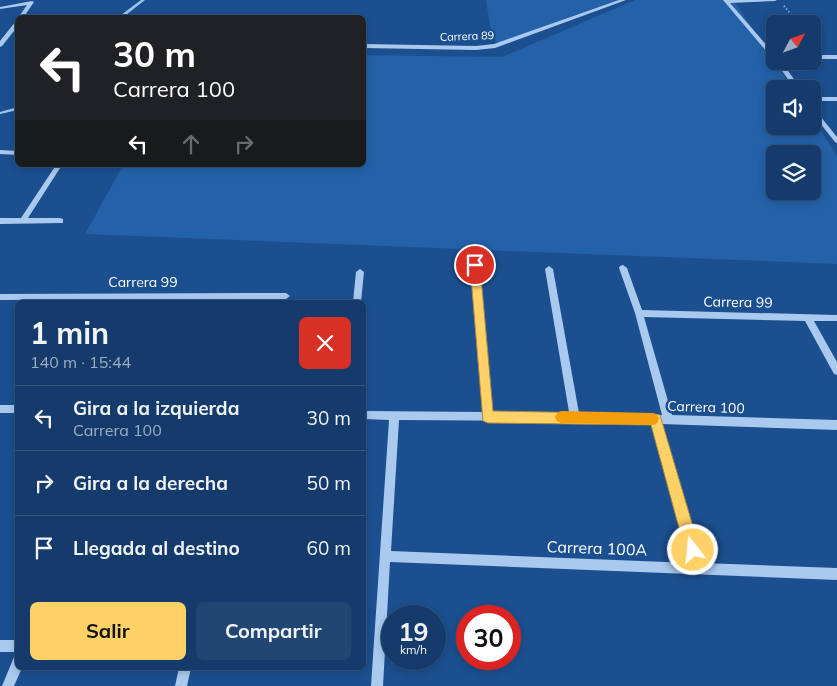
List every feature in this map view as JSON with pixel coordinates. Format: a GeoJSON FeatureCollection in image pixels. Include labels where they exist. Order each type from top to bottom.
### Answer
{"type":"FeatureCollection","features":[{"type":"Feature","properties":{"kind":"street","name":"Carrera 89"},"geometry":{"type":"LineString","coordinates":[[366,46],[476,48],[494,46],[624,0]]}},
{"type":"Feature","properties":{"kind":"street"},"geometry":{"type":"LineString","coordinates":[[725,1],[775,0]]}},
{"type":"Feature","properties":{"kind":"street"},"geometry":{"type":"LineString","coordinates":[[725,1],[766,48]]}},
{"type":"Feature","properties":{"kind":"street"},"geometry":{"type":"LineString","coordinates":[[0,8],[32,2]]}},
{"type":"Feature","properties":{"kind":"street"},"geometry":{"type":"LineString","coordinates":[[22,15],[32,2]]}},
{"type":"Feature","properties":{"kind":"street"},"geometry":{"type":"LineString","coordinates":[[0,45],[15,26]]}},
{"type":"Feature","properties":{"kind":"street"},"geometry":{"type":"LineString","coordinates":[[821,57],[837,57]]}},
{"type":"Feature","properties":{"kind":"street"},"geometry":{"type":"LineString","coordinates":[[821,99],[837,99]]}},
{"type":"Feature","properties":{"kind":"street"},"geometry":{"type":"LineString","coordinates":[[821,120],[837,141]]}},
{"type":"Feature","properties":{"kind":"street"},"geometry":{"type":"LineString","coordinates":[[0,152],[15,153]]}},
{"type":"Feature","properties":{"kind":"street"},"geometry":{"type":"LineString","coordinates":[[23,221],[58,167]]}},
{"type":"Feature","properties":{"kind":"street"},"geometry":{"type":"LineString","coordinates":[[0,220],[60,221]]}},
{"type":"Feature","properties":{"kind":"street"},"geometry":{"type":"LineString","coordinates":[[475,265],[488,417]]}},
{"type":"Feature","properties":{"kind":"street"},"geometry":{"type":"LineString","coordinates":[[623,268],[639,313],[668,420]]}},
{"type":"Feature","properties":{"kind":"street"},"geometry":{"type":"LineString","coordinates":[[549,269],[575,417]]}},
{"type":"Feature","properties":{"kind":"street"},"geometry":{"type":"LineString","coordinates":[[357,300],[360,272]]}},
{"type":"Feature","properties":{"kind":"street","name":"Carrera 99"},"geometry":{"type":"LineString","coordinates":[[0,296],[128,299],[286,296]]}},
{"type":"Feature","properties":{"kind":"street","name":"Carrera 99"},"geometry":{"type":"LineString","coordinates":[[639,313],[837,318]]}},
{"type":"Feature","properties":{"kind":"street"},"geometry":{"type":"LineString","coordinates":[[808,318],[837,371]]}},
{"type":"Feature","properties":{"kind":"street"},"geometry":{"type":"LineString","coordinates":[[0,409],[15,409]]}},
{"type":"Feature","properties":{"kind":"street","name":"Carrera 100"},"geometry":{"type":"LineString","coordinates":[[366,415],[575,417],[837,425]]}},
{"type":"Feature","properties":{"kind":"street"},"geometry":{"type":"LineString","coordinates":[[378,686],[394,416]]}},
{"type":"Feature","properties":{"kind":"street"},"geometry":{"type":"LineString","coordinates":[[655,419],[698,568]]}},
{"type":"Feature","properties":{"kind":"street","name":"Carrera 100A"},"geometry":{"type":"LineString","coordinates":[[385,556],[837,574]]}},
{"type":"Feature","properties":{"kind":"street"},"geometry":{"type":"LineString","coordinates":[[0,646],[15,646]]}},
{"type":"Feature","properties":{"kind":"street"},"geometry":{"type":"LineString","coordinates":[[8,686],[15,668]]}},
{"type":"Feature","properties":{"kind":"street"},"geometry":{"type":"LineString","coordinates":[[181,686],[185,670]]}},
{"type":"Feature","properties":{"kind":"path"},"geometry":{"type":"LineString","coordinates":[[784,6],[792,15]]}},
{"type":"Feature","properties":{"kind":"shaded area"},"geometry":{"type":"Polygon","coordinates":[[[486,0],[624,0],[502,45],[492,38],[486,0]]]}},
{"type":"Feature","properties":{"kind":"shaded area"},"geometry":{"type":"Polygon","coordinates":[[[635,0],[744,0],[734,1],[766,49],[766,70],[780,70],[787,80],[766,80],[766,135],[821,135],[821,131],[837,156],[837,264],[85,234],[122,167],[366,167],[366,55],[502,57],[635,0]]]}},
{"type":"Feature","properties":{"kind":"waterway"},"geometry":{"type":"LineString","coordinates":[[123,15],[143,0]]}},
{"type":"Feature","properties":{"kind":"waterway"},"geometry":{"type":"LineString","coordinates":[[0,113],[15,109]]}},
{"type":"Feature","properties":{"kind":"slow traffic"},"geometry":{"type":"LineString","coordinates":[[561,417],[653,419]]}},
{"type":"Feature","properties":{"kind":"route"},"geometry":{"type":"LineString","coordinates":[[475,265],[488,417],[655,419],[693,550]]}}]}
